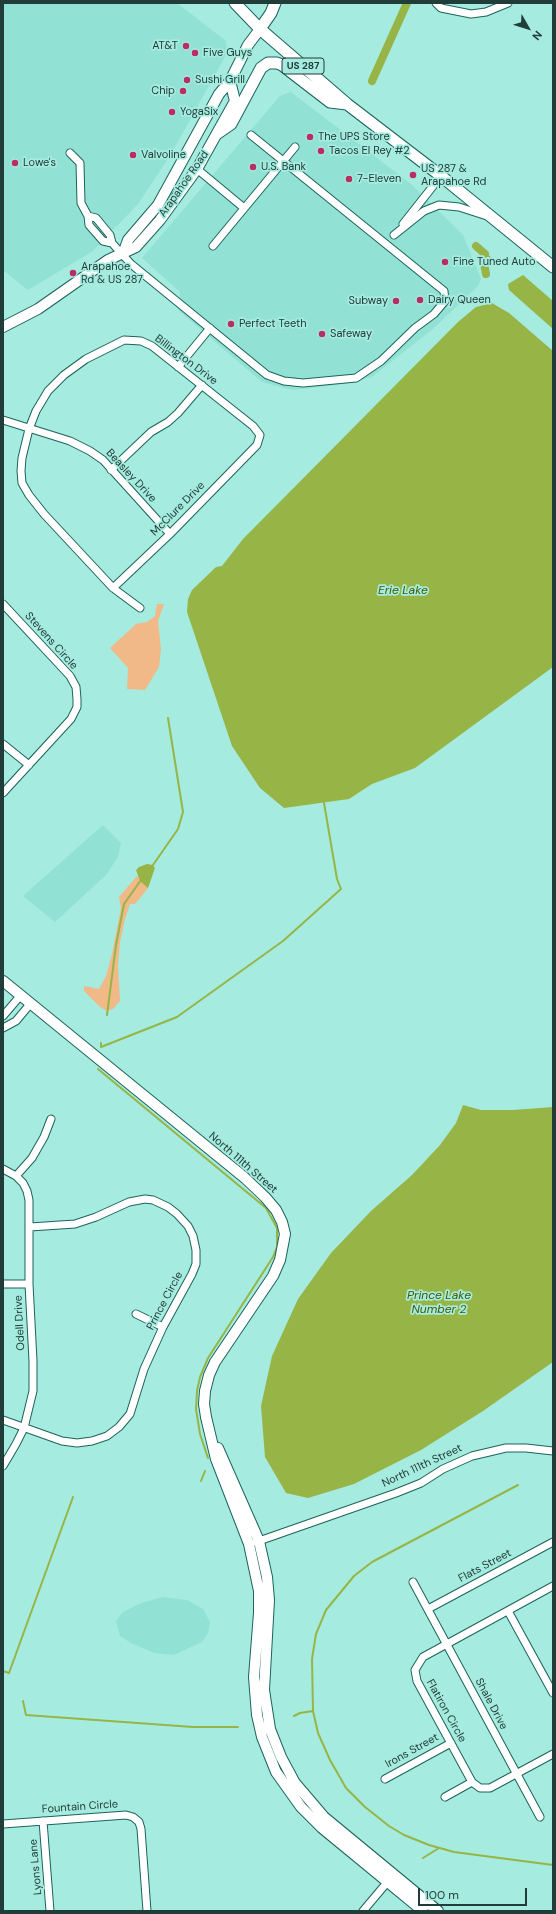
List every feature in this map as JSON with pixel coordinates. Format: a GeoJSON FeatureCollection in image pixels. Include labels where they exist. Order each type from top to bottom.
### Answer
{"type":"FeatureCollection","features":[{"type":"Feature","properties":{"kind":"main road","name":"US 287"},"geometry":{"type":"LineString","coordinates":[[235,3],[260,29],[347,104],[441,176],[553,267]]}},
{"type":"Feature","properties":{"kind":"main road","name":"Arapahoe Road"},"geometry":{"type":"LineString","coordinates":[[260,29],[271,13],[275,3]]}},
{"type":"Feature","properties":{"kind":"main road"},"geometry":{"type":"LineString","coordinates":[[218,133],[231,124],[261,68],[268,64],[277,63],[282,65],[330,102],[347,104]]}},
{"type":"Feature","properties":{"kind":"street"},"geometry":{"type":"LineString","coordinates":[[436,3],[441,8],[471,14],[486,12],[508,3]]}},
{"type":"Feature","properties":{"kind":"street","name":"Arapahoe Road"},"geometry":{"type":"LineString","coordinates":[[123,254],[128,240],[158,205],[219,94],[230,81],[248,45],[260,29]]}},
{"type":"Feature","properties":{"kind":"street","name":"Arapahoe Road"},"geometry":{"type":"LineString","coordinates":[[3,328],[44,306],[108,260],[136,247],[160,220],[197,169],[218,133],[235,101],[230,81]]}},
{"type":"Feature","properties":{"kind":"street"},"geometry":{"type":"LineString","coordinates":[[70,153],[80,163],[81,203],[88,216],[96,218],[110,235],[112,243],[131,264],[267,375],[284,381],[303,383],[356,378],[381,361],[415,328],[434,314],[445,301],[444,291],[251,136]]}},
{"type":"Feature","properties":{"kind":"street"},"geometry":{"type":"LineString","coordinates":[[213,246],[295,147]]}},
{"type":"Feature","properties":{"kind":"street"},"geometry":{"type":"LineString","coordinates":[[197,169],[244,208]]}},
{"type":"Feature","properties":{"kind":"street"},"geometry":{"type":"LineString","coordinates":[[387,245],[441,176]]}},
{"type":"Feature","properties":{"kind":"street"},"geometry":{"type":"LineString","coordinates":[[394,235],[424,211],[439,205],[459,207],[494,219]]}},
{"type":"Feature","properties":{"kind":"street"},"geometry":{"type":"LineString","coordinates":[[178,367],[210,328]]}},
{"type":"Feature","properties":{"kind":"street","name":"Billington Drive"},"geometry":{"type":"LineString","coordinates":[[140,608],[113,588],[29,496],[22,483],[22,458],[29,429],[36,411],[48,391],[64,375],[86,359],[124,340],[141,341],[152,346],[253,426],[260,435],[256,445]]}},
{"type":"Feature","properties":{"kind":"street"},"geometry":{"type":"LineString","coordinates":[[111,470],[151,432],[168,422],[178,413],[202,385]]}},
{"type":"Feature","properties":{"kind":"street","name":"Beasley Drive"},"geometry":{"type":"LineString","coordinates":[[3,420],[81,445],[103,460],[170,534]]}},
{"type":"Feature","properties":{"kind":"street","name":"McClure Drive"},"geometry":{"type":"LineString","coordinates":[[113,588],[170,534],[256,445]]}},
{"type":"Feature","properties":{"kind":"street","name":"Stevens Circle"},"geometry":{"type":"LineString","coordinates":[[3,604],[70,676],[76,687],[77,707],[71,719],[29,765]]}},
{"type":"Feature","properties":{"kind":"street"},"geometry":{"type":"LineString","coordinates":[[3,744],[29,765],[3,793]]}},
{"type":"Feature","properties":{"kind":"street","name":"North 111th Street"},"geometry":{"type":"LineString","coordinates":[[3,981],[245,1178],[276,1210],[282,1222],[285,1234],[280,1260],[273,1276],[222,1350],[209,1375],[204,1404],[216,1459],[254,1543],[396,1493],[421,1482],[443,1468],[472,1456],[506,1448],[526,1448],[553,1451]]}},
{"type":"Feature","properties":{"kind":"street"},"geometry":{"type":"LineString","coordinates":[[3,1016],[21,995]]}},
{"type":"Feature","properties":{"kind":"street"},"geometry":{"type":"LineString","coordinates":[[3,1028],[16,1021],[31,1003]]}},
{"type":"Feature","properties":{"kind":"street"},"geometry":{"type":"LineString","coordinates":[[3,1169],[16,1176],[32,1158],[41,1142],[51,1118]]}},
{"type":"Feature","properties":{"kind":"street","name":"Odell Drive"},"geometry":{"type":"LineString","coordinates":[[3,1466],[24,1428],[32,1391],[33,1360],[29,1284],[30,1227],[27,1191],[23,1183],[16,1176]]}},
{"type":"Feature","properties":{"kind":"street","name":"Prince Circle"},"geometry":{"type":"LineString","coordinates":[[3,1420],[62,1442],[77,1443],[100,1438],[119,1428],[130,1414],[144,1370],[163,1327],[196,1264],[196,1250],[193,1236],[188,1226],[168,1207],[153,1200],[142,1199],[128,1202],[96,1217],[75,1224],[30,1227]]}},
{"type":"Feature","properties":{"kind":"street"},"geometry":{"type":"LineString","coordinates":[[3,1284],[29,1284]]}},
{"type":"Feature","properties":{"kind":"street"},"geometry":{"type":"LineString","coordinates":[[136,1314],[163,1327]]}},
{"type":"Feature","properties":{"kind":"street"},"geometry":{"type":"LineString","coordinates":[[254,1543],[259,1591],[259,1613],[254,1663],[254,1691],[259,1726],[269,1755],[285,1786],[307,1814],[390,1878],[438,1911]]}},
{"type":"Feature","properties":{"kind":"street","name":"Flats Street"},"geometry":{"type":"LineString","coordinates":[[428,1609],[552,1544]]}},
{"type":"Feature","properties":{"kind":"street","name":"Shale Drive"},"geometry":{"type":"LineString","coordinates":[[413,1582],[540,1817]]}},
{"type":"Feature","properties":{"kind":"street","name":"Flatiron Circle"},"geometry":{"type":"LineString","coordinates":[[472,1782],[417,1681],[415,1670],[423,1657],[553,1586]]}},
{"type":"Feature","properties":{"kind":"street"},"geometry":{"type":"LineString","coordinates":[[508,1611],[553,1694]]}},
{"type":"Feature","properties":{"kind":"street","name":"Irons Street"},"geometry":{"type":"LineString","coordinates":[[385,1779],[450,1743]]}},
{"type":"Feature","properties":{"kind":"street"},"geometry":{"type":"LineString","coordinates":[[445,1797],[472,1782],[480,1788],[490,1788],[553,1754]]}},
{"type":"Feature","properties":{"kind":"street","name":"Fountain Circle"},"geometry":{"type":"LineString","coordinates":[[3,1824],[126,1815],[136,1820],[141,1829],[147,1911]]}},
{"type":"Feature","properties":{"kind":"street","name":"Lyons Lane"},"geometry":{"type":"LineString","coordinates":[[43,1821],[50,1911]]}},
{"type":"Feature","properties":{"kind":"street"},"geometry":{"type":"LineString","coordinates":[[363,1911],[390,1878]]}},
{"type":"Feature","properties":{"kind":"street"},"geometry":{"type":"LineString","coordinates":[[390,1878],[423,1911]]}},
{"type":"Feature","properties":{"kind":"shaded area"},"geometry":{"type":"Polygon","coordinates":[[[3,3],[177,3],[226,41],[227,53],[170,156],[138,204],[93,251],[28,290],[3,270],[3,3]]]}},
{"type":"Feature","properties":{"kind":"shaded area"},"geometry":{"type":"Polygon","coordinates":[[[291,92],[411,184],[463,235],[481,279],[478,286],[434,328],[372,377],[345,384],[292,390],[262,382],[178,310],[180,292],[142,258],[280,96],[291,92]]]}},
{"type":"Feature","properties":{"kind":"shaded area"},"geometry":{"type":"Polygon","coordinates":[[[157,604],[164,604],[158,621],[161,649],[159,667],[145,690],[127,689],[128,668],[110,648],[136,624],[147,622],[155,616],[157,604]]]}},
{"type":"Feature","properties":{"kind":"shaded area"},"geometry":{"type":"Polygon","coordinates":[[[103,825],[121,843],[118,857],[106,875],[55,922],[23,896],[103,825]]]}},
{"type":"Feature","properties":{"kind":"shaded area"},"geometry":{"type":"Polygon","coordinates":[[[137,876],[148,888],[135,904],[130,904],[125,919],[120,942],[118,966],[120,1001],[113,1009],[107,1011],[100,1007],[84,991],[84,986],[99,989],[106,976],[121,908],[119,897],[137,876]]]}},
{"type":"Feature","properties":{"kind":"shaded area"},"geometry":{"type":"Polygon","coordinates":[[[163,1597],[187,1600],[203,1609],[210,1622],[208,1633],[202,1642],[174,1655],[154,1653],[131,1643],[120,1636],[116,1621],[123,1612],[141,1603],[163,1597]]]}},
{"type":"Feature","properties":{"kind":"water"},"geometry":{"type":"Polygon","coordinates":[[[523,275],[553,301],[553,329],[509,290],[508,284],[523,275]]]}},
{"type":"Feature","properties":{"kind":"water","name":"Erie Lake"},"geometry":{"type":"Polygon","coordinates":[[[492,303],[509,313],[553,351],[553,667],[415,768],[372,784],[349,799],[284,808],[260,788],[232,746],[187,612],[188,599],[192,590],[216,567],[222,566],[243,539],[458,322],[476,307],[492,303]]]}},
{"type":"Feature","properties":{"kind":"water"},"geometry":{"type":"Polygon","coordinates":[[[147,864],[153,865],[155,868],[148,888],[140,881],[136,870],[147,864]]]}},
{"type":"Feature","properties":{"kind":"water","name":"Prince Lake Number 2"},"geometry":{"type":"Polygon","coordinates":[[[463,1105],[481,1110],[513,1110],[553,1107],[553,1362],[483,1411],[421,1450],[354,1484],[308,1498],[286,1493],[265,1457],[261,1406],[272,1356],[298,1299],[331,1253],[371,1211],[412,1175],[440,1145],[456,1123],[463,1105]]]}},
{"type":"Feature","properties":{"kind":"waterway"},"geometry":{"type":"LineString","coordinates":[[372,81],[407,3]]}},
{"type":"Feature","properties":{"kind":"waterway"},"geometry":{"type":"LineString","coordinates":[[476,246],[485,254]]}},
{"type":"Feature","properties":{"kind":"waterway"},"geometry":{"type":"LineString","coordinates":[[485,254],[498,263]]}},
{"type":"Feature","properties":{"kind":"waterway"},"geometry":{"type":"LineString","coordinates":[[484,263],[486,274]]}},
{"type":"Feature","properties":{"kind":"waterway"},"geometry":{"type":"LineString","coordinates":[[153,865],[178,829],[183,812],[168,718]]}},
{"type":"Feature","properties":{"kind":"waterway"},"geometry":{"type":"LineString","coordinates":[[101,1043],[101,1047],[177,1017],[283,941],[341,889],[337,879],[324,803]]}},
{"type":"Feature","properties":{"kind":"waterway"},"geometry":{"type":"LineString","coordinates":[[107,1015],[116,945],[124,904],[141,880]]}},
{"type":"Feature","properties":{"kind":"waterway"},"geometry":{"type":"LineString","coordinates":[[98,1069],[266,1208],[277,1228],[277,1247],[273,1257],[208,1358],[200,1377],[197,1391],[196,1409],[200,1434],[208,1458]]}},
{"type":"Feature","properties":{"kind":"waterway"},"geometry":{"type":"LineString","coordinates":[[201,1481],[205,1471]]}},
{"type":"Feature","properties":{"kind":"waterway"},"geometry":{"type":"LineString","coordinates":[[313,1711],[312,1659],[316,1634],[326,1610],[354,1576],[372,1562],[518,1485]]}},
{"type":"Feature","properties":{"kind":"waterway"},"geometry":{"type":"LineString","coordinates":[[3,1671],[9,1673],[73,1497]]}},
{"type":"Feature","properties":{"kind":"waterway"},"geometry":{"type":"LineString","coordinates":[[23,1701],[26,1715],[193,1727],[238,1727]]}},
{"type":"Feature","properties":{"kind":"waterway"},"geometry":{"type":"LineString","coordinates":[[294,1716],[300,1713],[313,1711],[318,1733],[330,1760],[346,1788],[365,1807],[389,1826],[404,1835],[429,1845],[454,1852],[553,1865]]}},
{"type":"Feature","properties":{"kind":"waterway"},"geometry":{"type":"LineString","coordinates":[[423,1858],[439,1848]]}},
{"type":"Feature","properties":{"kind":"place","name":"AT&T"},"geometry":{"type":"Point","coordinates":[186,46]}},
{"type":"Feature","properties":{"kind":"place","name":"Five Guys"},"geometry":{"type":"Point","coordinates":[195,53]}},
{"type":"Feature","properties":{"kind":"place","name":"Sushi Grill"},"geometry":{"type":"Point","coordinates":[187,80]}},
{"type":"Feature","properties":{"kind":"place","name":"Chip"},"geometry":{"type":"Point","coordinates":[183,91]}},
{"type":"Feature","properties":{"kind":"place","name":"YogaSix"},"geometry":{"type":"Point","coordinates":[172,112]}},
{"type":"Feature","properties":{"kind":"place","name":"The UPS Store"},"geometry":{"type":"Point","coordinates":[310,137]}},
{"type":"Feature","properties":{"kind":"place","name":"Tacos El Rey #2"},"geometry":{"type":"Point","coordinates":[321,151]}},
{"type":"Feature","properties":{"kind":"place","name":"Valvoline"},"geometry":{"type":"Point","coordinates":[133,155]}},
{"type":"Feature","properties":{"kind":"place","name":"Lowe's"},"geometry":{"type":"Point","coordinates":[15,163]}},
{"type":"Feature","properties":{"kind":"place","name":"U.S. Bank"},"geometry":{"type":"Point","coordinates":[253,167]}},
{"type":"Feature","properties":{"kind":"place","name":"US 287 & Arapahoe Rd"},"geometry":{"type":"Point","coordinates":[413,175]}},
{"type":"Feature","properties":{"kind":"place","name":"7-Eleven"},"geometry":{"type":"Point","coordinates":[349,179]}},
{"type":"Feature","properties":{"kind":"place","name":"Fine Tuned Auto"},"geometry":{"type":"Point","coordinates":[445,262]}},
{"type":"Feature","properties":{"kind":"place","name":"Arapahoe Rd & US 287"},"geometry":{"type":"Point","coordinates":[73,273]}},
{"type":"Feature","properties":{"kind":"place","name":"Dairy Queen"},"geometry":{"type":"Point","coordinates":[420,300]}},
{"type":"Feature","properties":{"kind":"place","name":"Subway"},"geometry":{"type":"Point","coordinates":[396,301]}},
{"type":"Feature","properties":{"kind":"place","name":"Perfect Teeth"},"geometry":{"type":"Point","coordinates":[231,324]}},
{"type":"Feature","properties":{"kind":"place","name":"Safeway"},"geometry":{"type":"Point","coordinates":[322,334]}}]}
